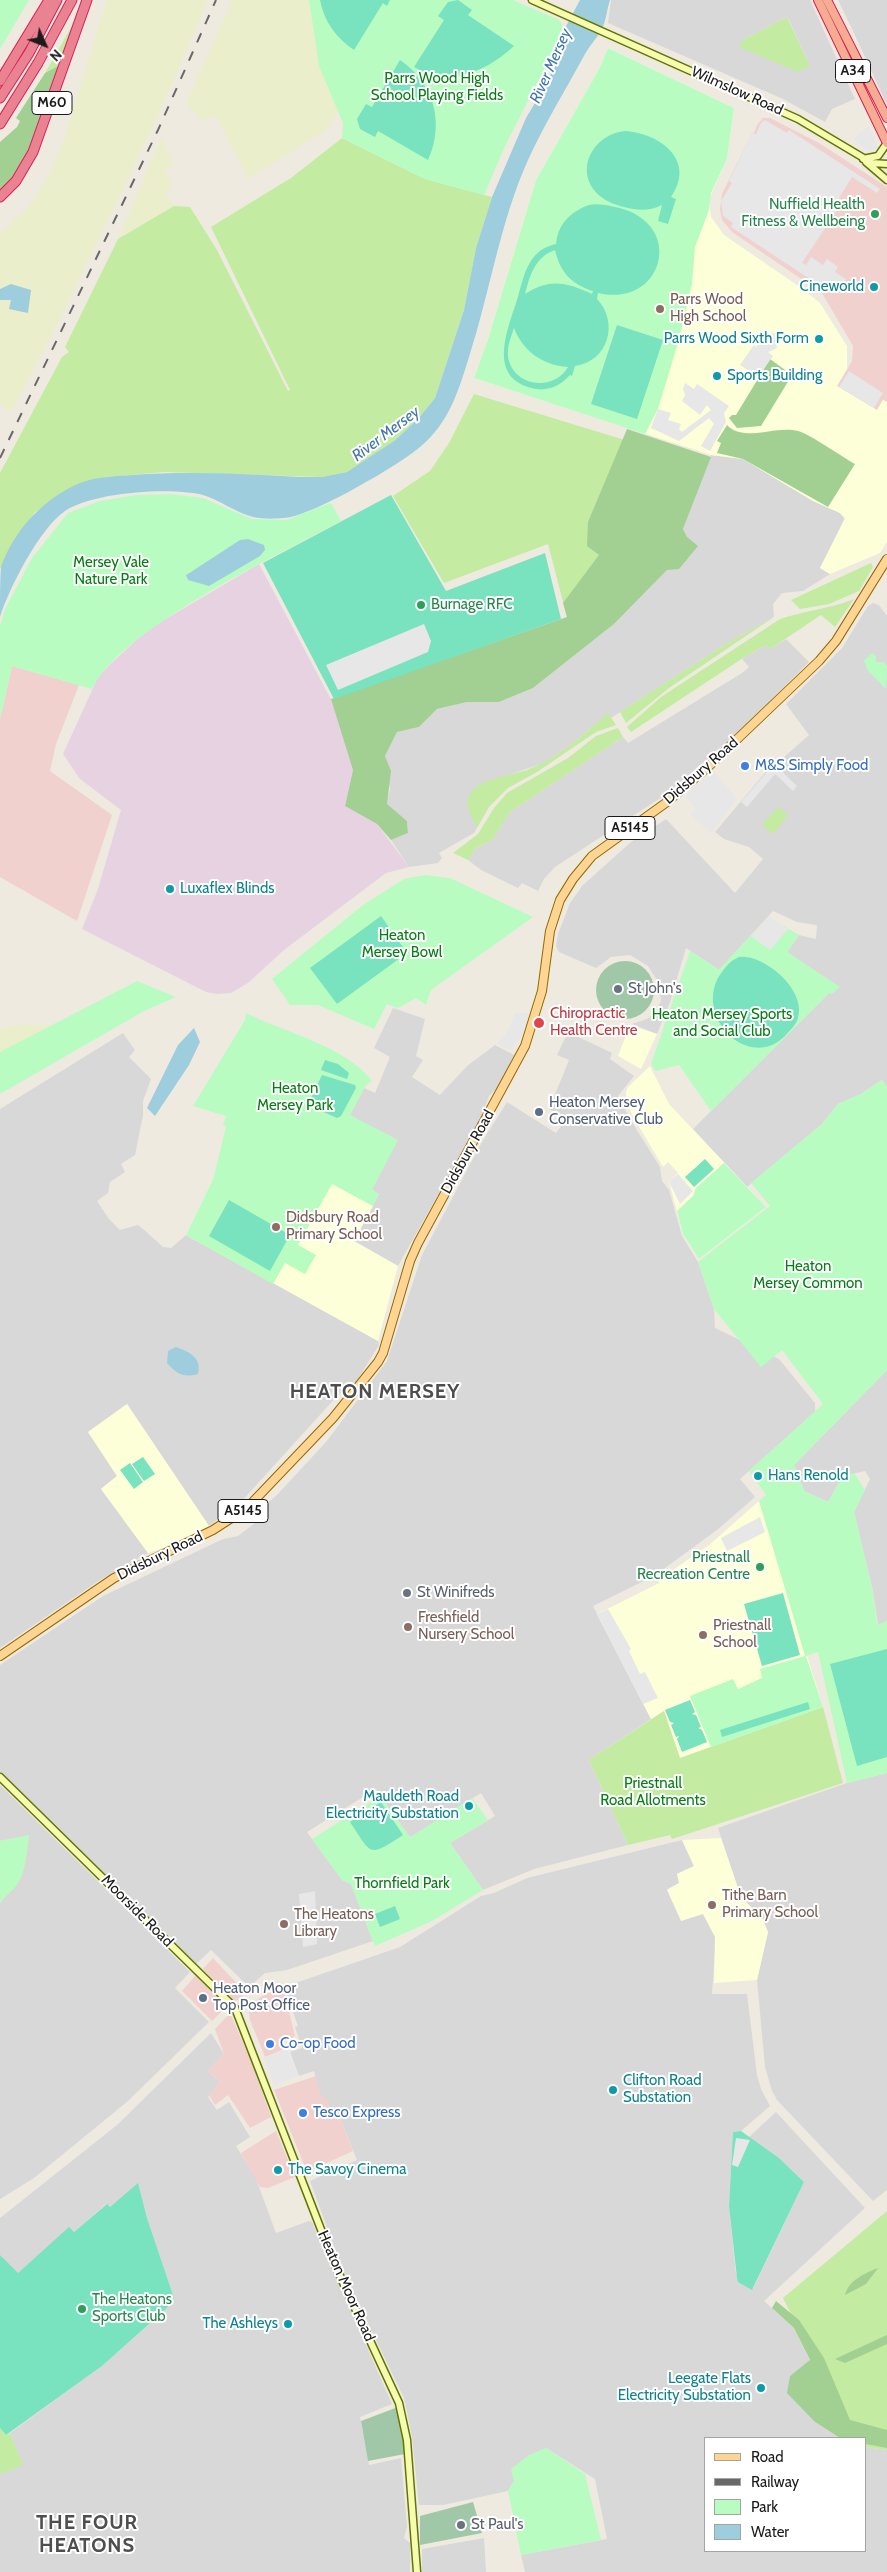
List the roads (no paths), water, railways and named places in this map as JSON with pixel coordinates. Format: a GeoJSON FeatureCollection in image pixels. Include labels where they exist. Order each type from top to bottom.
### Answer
{"type":"FeatureCollection","features":[{"type":"Feature","properties":{"kind":"highway"},"geometry":{"type":"LineString","coordinates":[[0,82],[49,0]]}},
{"type":"Feature","properties":{"kind":"highway"},"geometry":{"type":"LineString","coordinates":[[0,98],[29,53],[57,0]]}},
{"type":"Feature","properties":{"kind":"highway","name":"M60"},"geometry":{"type":"LineString","coordinates":[[0,124],[38,63],[72,0]]}},
{"type":"Feature","properties":{"kind":"highway","name":"M60"},"geometry":{"type":"LineString","coordinates":[[0,197],[16,181],[33,152],[88,0]]}},
{"type":"Feature","properties":{"kind":"highway","name":"A34"},"geometry":{"type":"LineString","coordinates":[[818,0],[887,143]]}},
{"type":"Feature","properties":{"kind":"highway","name":"A34"},"geometry":{"type":"LineString","coordinates":[[827,0],[887,118]]}},
{"type":"Feature","properties":{"kind":"main road","name":"Wilmslow Road"},"geometry":{"type":"LineString","coordinates":[[532,0],[798,119],[863,159],[872,163],[887,164]]}},
{"type":"Feature","properties":{"kind":"main road"},"geometry":{"type":"LineString","coordinates":[[863,159],[878,156],[887,143]]}},
{"type":"Feature","properties":{"kind":"main road","name":"Wilmslow Road"},"geometry":{"type":"LineString","coordinates":[[863,159],[887,180]]}},
{"type":"Feature","properties":{"kind":"main road","name":"Didsbury Road"},"geometry":{"type":"LineString","coordinates":[[0,1656],[114,1578],[239,1516],[333,1418],[383,1353],[410,1261],[418,1243],[525,1046],[542,991],[550,931],[560,900],[592,856],[681,790],[819,662],[836,641],[885,562]]}},
{"type":"Feature","properties":{"kind":"main road","name":"Moorside Road"},"geometry":{"type":"LineString","coordinates":[[0,1777],[235,2008]]}},
{"type":"Feature","properties":{"kind":"main road","name":"Heaton Moor Road"},"geometry":{"type":"LineString","coordinates":[[235,2008],[334,2263],[400,2403],[407,2440],[417,2572]]}},
{"type":"Feature","properties":{"kind":"water"},"geometry":{"type":"Polygon","coordinates":[[[580,0],[610,0],[603,26],[548,119],[528,160],[510,208],[461,382],[445,417],[430,438],[409,455],[374,477],[332,500],[295,516],[276,519],[253,517],[240,513],[203,495],[172,491],[113,495],[78,505],[65,511],[55,519],[36,544],[10,591],[0,617],[1,567],[7,553],[22,528],[32,517],[54,497],[67,489],[92,479],[112,476],[174,473],[322,477],[347,472],[394,441],[418,419],[435,398],[464,310],[476,248],[492,197],[526,118],[547,83],[559,53],[563,32],[580,0]]]}},
{"type":"Feature","properties":{"kind":"water"},"geometry":{"type":"Polygon","coordinates":[[[11,284],[31,290],[28,313],[9,309],[11,300],[0,300],[0,289],[11,284]]]}},
{"type":"Feature","properties":{"kind":"water"},"geometry":{"type":"Polygon","coordinates":[[[248,539],[264,545],[265,550],[260,556],[209,586],[188,580],[186,575],[240,540],[248,539]]]}},
{"type":"Feature","properties":{"kind":"water"},"geometry":{"type":"Polygon","coordinates":[[[194,1028],[200,1042],[189,1065],[155,1116],[147,1108],[178,1045],[194,1028]]]}},
{"type":"Feature","properties":{"kind":"water"},"geometry":{"type":"Polygon","coordinates":[[[176,1347],[194,1356],[199,1368],[198,1374],[188,1376],[181,1374],[167,1363],[168,1351],[176,1347]]]}},
{"type":"Feature","properties":{"kind":"railway"},"geometry":{"type":"LineString","coordinates":[[0,458],[158,130],[216,0]]}},
{"type":"Feature","properties":{"kind":"place","name":"Nuffield Health Fitness & Wellbeing"},"geometry":{"type":"Point","coordinates":[875,214]}},
{"type":"Feature","properties":{"kind":"place","name":"Cineworld"},"geometry":{"type":"Point","coordinates":[874,287]}},
{"type":"Feature","properties":{"kind":"place","name":"Parrs Wood High School"},"geometry":{"type":"Point","coordinates":[660,309]}},
{"type":"Feature","properties":{"kind":"place","name":"Parrs Wood Sixth Form"},"geometry":{"type":"Point","coordinates":[819,339]}},
{"type":"Feature","properties":{"kind":"place","name":"Sports Building"},"geometry":{"type":"Point","coordinates":[717,376]}},
{"type":"Feature","properties":{"kind":"place","name":"Burnage RFC"},"geometry":{"type":"Point","coordinates":[421,605]}},
{"type":"Feature","properties":{"kind":"place","name":"M&S Simply Food"},"geometry":{"type":"Point","coordinates":[745,766]}},
{"type":"Feature","properties":{"kind":"place","name":"Luxaflex Blinds"},"geometry":{"type":"Point","coordinates":[170,889]}},
{"type":"Feature","properties":{"kind":"place","name":"St John's"},"geometry":{"type":"Point","coordinates":[618,989]}},
{"type":"Feature","properties":{"kind":"place","name":"Chiropractic Health Centre"},"geometry":{"type":"Point","coordinates":[539,1023]}},
{"type":"Feature","properties":{"kind":"place","name":"Heaton Mersey Conservative Club"},"geometry":{"type":"Point","coordinates":[539,1112]}},
{"type":"Feature","properties":{"kind":"place","name":"Didsbury Road Primary School"},"geometry":{"type":"Point","coordinates":[276,1227]}},
{"type":"Feature","properties":{"kind":"place","name":"Hans Renold"},"geometry":{"type":"Point","coordinates":[758,1476]}},
{"type":"Feature","properties":{"kind":"place","name":"Priestnall Recreation Centre"},"geometry":{"type":"Point","coordinates":[760,1567]}},
{"type":"Feature","properties":{"kind":"place","name":"St Winifreds"},"geometry":{"type":"Point","coordinates":[407,1593]}},
{"type":"Feature","properties":{"kind":"place","name":"Freshfield Nursery School"},"geometry":{"type":"Point","coordinates":[408,1627]}},
{"type":"Feature","properties":{"kind":"place","name":"Priestnall School"},"geometry":{"type":"Point","coordinates":[703,1635]}},
{"type":"Feature","properties":{"kind":"place","name":"Mauldeth Road Electricity Substation"},"geometry":{"type":"Point","coordinates":[469,1806]}},
{"type":"Feature","properties":{"kind":"place","name":"Tithe Barn Primary School"},"geometry":{"type":"Point","coordinates":[712,1905]}},
{"type":"Feature","properties":{"kind":"place","name":"The Heatons Library"},"geometry":{"type":"Point","coordinates":[284,1924]}},
{"type":"Feature","properties":{"kind":"place","name":"Heaton Moor Top Post Office"},"geometry":{"type":"Point","coordinates":[203,1998]}},
{"type":"Feature","properties":{"kind":"place","name":"Co-op Food"},"geometry":{"type":"Point","coordinates":[270,2044]}},
{"type":"Feature","properties":{"kind":"place","name":"Clifton Road Substation"},"geometry":{"type":"Point","coordinates":[613,2090]}},
{"type":"Feature","properties":{"kind":"place","name":"Tesco Express"},"geometry":{"type":"Point","coordinates":[303,2113]}},
{"type":"Feature","properties":{"kind":"place","name":"The Savoy Cinema"},"geometry":{"type":"Point","coordinates":[278,2170]}},
{"type":"Feature","properties":{"kind":"place","name":"The Heatons Sports Club"},"geometry":{"type":"Point","coordinates":[82,2309]}},
{"type":"Feature","properties":{"kind":"place","name":"The Ashleys"},"geometry":{"type":"Point","coordinates":[288,2324]}},
{"type":"Feature","properties":{"kind":"place","name":"Leegate Flats Electricity Substation"},"geometry":{"type":"Point","coordinates":[761,2388]}},
{"type":"Feature","properties":{"kind":"place","name":"St Paul's"},"geometry":{"type":"Point","coordinates":[461,2525]}},
{"type":"Feature","properties":{"kind":"district","name":"HEATON MERSEY"},"geometry":{"type":"Point","coordinates":[375,1392]}},
{"type":"Feature","properties":{"kind":"district","name":"THE FOUR HEATONS"},"geometry":{"type":"Point","coordinates":[87,2534]}},
{"type":"Feature","properties":{"kind":"water label","name":"River Mersey"},"geometry":{"type":"Point","coordinates":[551,66]}},
{"type":"Feature","properties":{"kind":"water label","name":"River Mersey"},"geometry":{"type":"Point","coordinates":[386,434]}},
{"type":"Feature","properties":{"kind":"park label","name":"Parrs Wood High School Playing Fields"},"geometry":{"type":"Point","coordinates":[437,88]}},
{"type":"Feature","properties":{"kind":"park label","name":"Mersey Vale Nature Park"},"geometry":{"type":"Point","coordinates":[111,572]}},
{"type":"Feature","properties":{"kind":"park label","name":"Heaton Mersey Bowl"},"geometry":{"type":"Point","coordinates":[402,944]}},
{"type":"Feature","properties":{"kind":"park label","name":"Heaton Mersey Sports and Social Club"},"geometry":{"type":"Point","coordinates":[722,1024]}},
{"type":"Feature","properties":{"kind":"park label","name":"Heaton Mersey Park"},"geometry":{"type":"Point","coordinates":[295,1098]}},
{"type":"Feature","properties":{"kind":"park label","name":"Heaton Mersey Common"},"geometry":{"type":"Point","coordinates":[808,1276]}},
{"type":"Feature","properties":{"kind":"park label","name":"Priestnall Road Allotments"},"geometry":{"type":"Point","coordinates":[653,1792]}},
{"type":"Feature","properties":{"kind":"park label","name":"Thornfield Park"},"geometry":{"type":"Point","coordinates":[402,1884]}}]}
